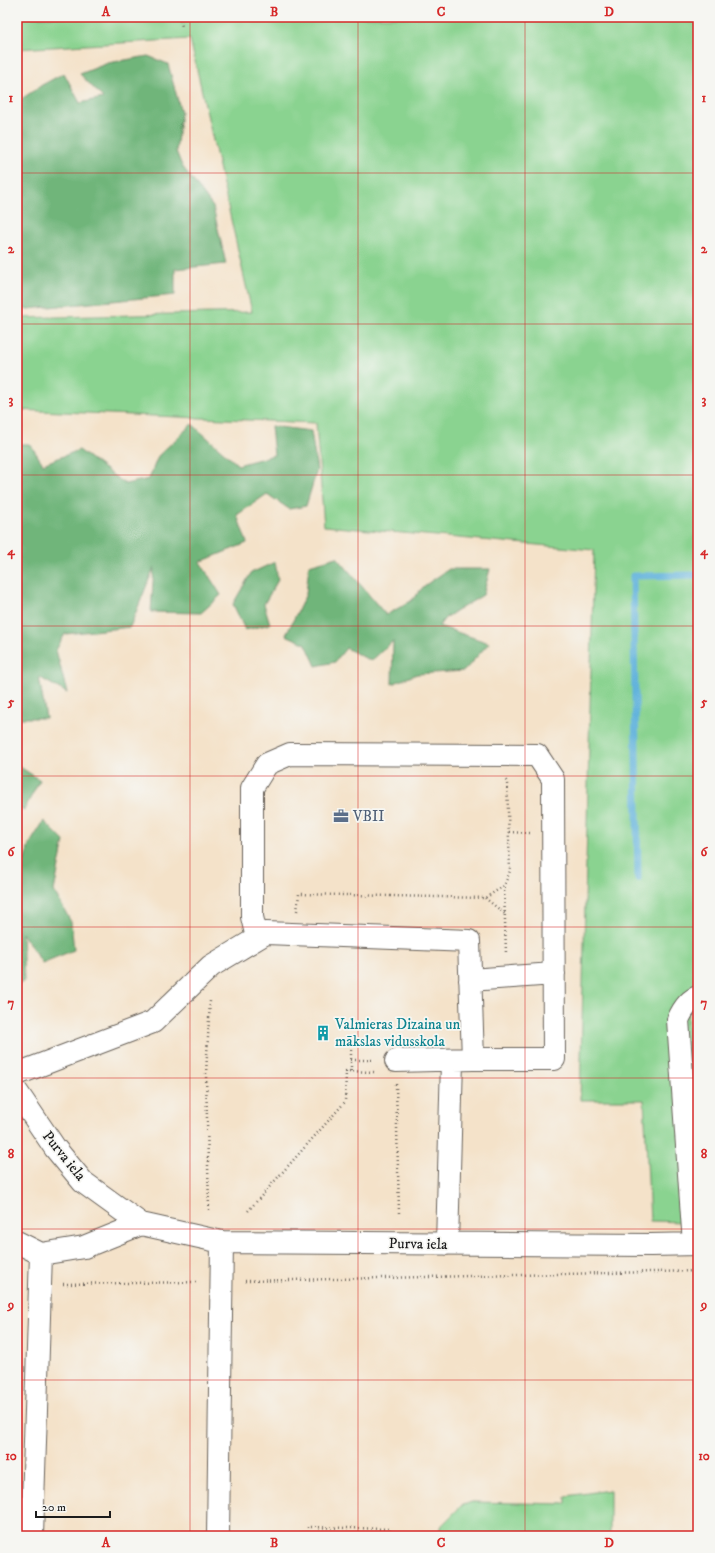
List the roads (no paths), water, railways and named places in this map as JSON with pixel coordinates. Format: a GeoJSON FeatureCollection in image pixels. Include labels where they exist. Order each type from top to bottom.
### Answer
{"type":"FeatureCollection","features":[{"type":"Feature","properties":{"kind":"street"},"geometry":{"type":"LineString","coordinates":[[257,938],[252,917],[252,788],[267,764],[290,754],[537,755],[553,779],[554,1059],[452,1060],[396,1067]]}},
{"type":"Feature","properties":{"kind":"street"},"geometry":{"type":"LineString","coordinates":[[17,1074],[153,1022],[211,966],[266,932],[469,941],[473,1059]]}},
{"type":"Feature","properties":{"kind":"street"},"geometry":{"type":"LineString","coordinates":[[470,980],[554,974]]}},
{"type":"Feature","properties":{"kind":"street"},"geometry":{"type":"LineString","coordinates":[[696,1244],[678,1020],[684,1009],[694,998],[698,997]]}},
{"type":"Feature","properties":{"kind":"street"},"geometry":{"type":"LineString","coordinates":[[447,1244],[452,1060]]}},
{"type":"Feature","properties":{"kind":"street","name":"Purva iela"},"geometry":{"type":"LineString","coordinates":[[17,1092],[55,1148],[83,1182],[141,1224],[222,1242],[696,1244]]}},
{"type":"Feature","properties":{"kind":"street"},"geometry":{"type":"LineString","coordinates":[[17,1242],[41,1254],[84,1247],[141,1224]]}},
{"type":"Feature","properties":{"kind":"street"},"geometry":{"type":"LineString","coordinates":[[218,1536],[222,1242]]}},
{"type":"Feature","properties":{"kind":"street"},"geometry":{"type":"LineString","coordinates":[[32,1536],[41,1254]]}},
{"type":"Feature","properties":{"kind":"waterway"},"geometry":{"type":"LineString","coordinates":[[638,878],[633,576],[698,575]]}},
{"type":"Feature","properties":{"kind":"place","name":"VBII"},"geometry":{"type":"Point","coordinates":[341,816]}},
{"type":"Feature","properties":{"kind":"place","name":"Valmieras Dizaina un mākslas vidusskola"},"geometry":{"type":"Point","coordinates":[323,1033]}}]}
